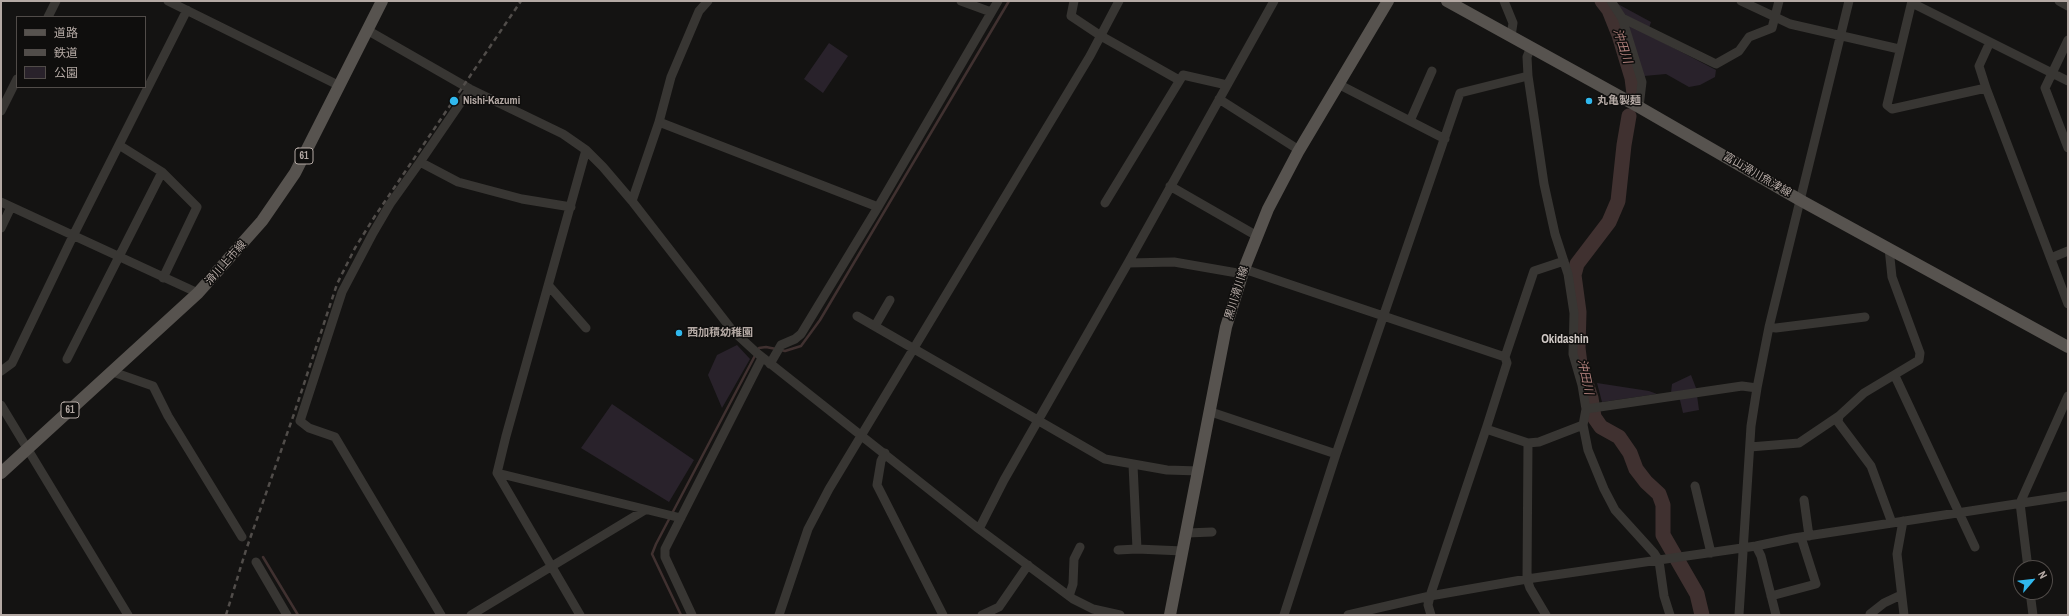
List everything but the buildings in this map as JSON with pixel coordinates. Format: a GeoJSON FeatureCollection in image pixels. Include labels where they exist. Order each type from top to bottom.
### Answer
{"type":"FeatureCollection","features":[{"type":"Feature","properties":{"kind":"main road","name":"滑川上市線"},"geometry":{"type":"LineString","coordinates":[[1,473],[198,294],[247,241],[296,173],[382,1]]}},
{"type":"Feature","properties":{"kind":"main road","name":"黒川滑川線"},"geometry":{"type":"LineString","coordinates":[[1170,615],[1226,327],[1243,271],[1268,209],[1299,150],[1388,1]]}},
{"type":"Feature","properties":{"kind":"main road","name":"富山滑川魚津線"},"geometry":{"type":"LineString","coordinates":[[1447,1],[1531,46],[1800,200],[2068,346]]}},
{"type":"Feature","properties":{"kind":"street"},"geometry":{"type":"LineString","coordinates":[[48,16],[56,1]]}},
{"type":"Feature","properties":{"kind":"street"},"geometry":{"type":"LineString","coordinates":[[168,1],[340,86]]}},
{"type":"Feature","properties":{"kind":"street"},"geometry":{"type":"LineString","coordinates":[[632,201],[659,122],[672,77],[692,25],[699,11],[708,1]]}},
{"type":"Feature","properties":{"kind":"street"},"geometry":{"type":"LineString","coordinates":[[961,1],[991,12]]}},
{"type":"Feature","properties":{"kind":"street"},"geometry":{"type":"LineString","coordinates":[[770,364],[780,345],[795,339],[801,334],[878,207],[998,1]]}},
{"type":"Feature","properties":{"kind":"street"},"geometry":{"type":"LineString","coordinates":[[1074,1],[1072,16],[1101,36],[1179,80]]}},
{"type":"Feature","properties":{"kind":"street"},"geometry":{"type":"LineString","coordinates":[[779,615],[808,529],[861,434],[914,349],[1101,36],[1119,1]]}},
{"type":"Feature","properties":{"kind":"street"},"geometry":{"type":"LineString","coordinates":[[979,529],[1004,480],[1128,263],[1274,1]]}},
{"type":"Feature","properties":{"kind":"street"},"geometry":{"type":"LineString","coordinates":[[1504,1],[1513,23],[1511,36]]}},
{"type":"Feature","properties":{"kind":"street"},"geometry":{"type":"LineString","coordinates":[[1611,1],[1622,18],[1642,82],[1639,107]]}},
{"type":"Feature","properties":{"kind":"street"},"geometry":{"type":"LineString","coordinates":[[1742,1],[1790,24],[1900,49]]}},
{"type":"Feature","properties":{"kind":"street"},"geometry":{"type":"LineString","coordinates":[[1622,18],[1716,64],[1739,51],[1749,37],[1772,28],[1779,1]]}},
{"type":"Feature","properties":{"kind":"street"},"geometry":{"type":"LineString","coordinates":[[1739,615],[1750,447],[1757,388],[1769,327],[1849,1]]}},
{"type":"Feature","properties":{"kind":"street"},"geometry":{"type":"LineString","coordinates":[[2059,1],[2068,6]]}},
{"type":"Feature","properties":{"kind":"street"},"geometry":{"type":"LineString","coordinates":[[1986,88],[1892,109],[1887,105],[1912,2],[2053,72],[2068,81]]}},
{"type":"Feature","properties":{"kind":"street"},"geometry":{"type":"LineString","coordinates":[[1,371],[12,363],[73,236],[187,10]]}},
{"type":"Feature","properties":{"kind":"street"},"geometry":{"type":"LineString","coordinates":[[367,30],[470,89],[563,134],[586,150],[603,167],[632,201],[732,330],[762,358],[861,434],[979,529],[1087,610],[1120,615]]}},
{"type":"Feature","properties":{"kind":"street"},"geometry":{"type":"LineString","coordinates":[[2068,40],[2045,88],[2068,148]]}},
{"type":"Feature","properties":{"kind":"street"},"geometry":{"type":"LineString","coordinates":[[1990,42],[1979,66],[2068,304]]}},
{"type":"Feature","properties":{"kind":"street"},"geometry":{"type":"LineString","coordinates":[[1531,46],[1527,57],[1528,76],[1544,184],[1555,234],[1568,274],[1574,313],[1573,354],[1582,385],[1586,409],[1583,425],[1588,450],[1615,510],[1654,553],[1659,561],[1664,596],[1670,615]]}},
{"type":"Feature","properties":{"kind":"street"},"geometry":{"type":"LineString","coordinates":[[1410,121],[1432,71]]}},
{"type":"Feature","properties":{"kind":"street"},"geometry":{"type":"LineString","coordinates":[[1105,203],[1183,75],[1227,85]]}},
{"type":"Feature","properties":{"kind":"street"},"geometry":{"type":"LineString","coordinates":[[1284,615],[1336,454],[1460,93],[1528,76]]}},
{"type":"Feature","properties":{"kind":"street"},"geometry":{"type":"LineString","coordinates":[[1,111],[16,81]]}},
{"type":"Feature","properties":{"kind":"street"},"geometry":{"type":"LineString","coordinates":[[1338,84],[1445,139]]}},
{"type":"Feature","properties":{"kind":"street"},"geometry":{"type":"LineString","coordinates":[[441,615],[334,437],[309,428],[300,421],[345,286],[356,261],[387,209],[470,89]]}},
{"type":"Feature","properties":{"kind":"street"},"geometry":{"type":"LineString","coordinates":[[1219,99],[1299,150]]}},
{"type":"Feature","properties":{"kind":"street"},"geometry":{"type":"LineString","coordinates":[[659,122],[878,207]]}},
{"type":"Feature","properties":{"kind":"street"},"geometry":{"type":"LineString","coordinates":[[119,145],[162,172],[197,207],[163,278]]}},
{"type":"Feature","properties":{"kind":"street"},"geometry":{"type":"LineString","coordinates":[[580,615],[498,473],[506,436],[586,150]]}},
{"type":"Feature","properties":{"kind":"street"},"geometry":{"type":"LineString","coordinates":[[420,162],[458,182],[522,199],[571,207]]}},
{"type":"Feature","properties":{"kind":"street"},"geometry":{"type":"LineString","coordinates":[[67,359],[162,172]]}},
{"type":"Feature","properties":{"kind":"street"},"geometry":{"type":"LineString","coordinates":[[1170,186],[1257,236]]}},
{"type":"Feature","properties":{"kind":"street"},"geometry":{"type":"LineString","coordinates":[[1,202],[198,294]]}},
{"type":"Feature","properties":{"kind":"street"},"geometry":{"type":"LineString","coordinates":[[1,228],[11,207]]}},
{"type":"Feature","properties":{"kind":"street"},"geometry":{"type":"LineString","coordinates":[[1750,447],[1799,443],[1839,416],[1864,392],[1895,376],[1919,360],[1920,353],[1892,277],[1889,248]]}},
{"type":"Feature","properties":{"kind":"street"},"geometry":{"type":"LineString","coordinates":[[2051,258],[2068,251]]}},
{"type":"Feature","properties":{"kind":"street"},"geometry":{"type":"LineString","coordinates":[[1431,615],[1428,605],[1430,596],[1486,429],[1507,363],[1505,357],[1534,271],[1564,261]]}},
{"type":"Feature","properties":{"kind":"street"},"geometry":{"type":"LineString","coordinates":[[1128,263],[1174,262],[1243,271],[1384,316],[1505,357]]}},
{"type":"Feature","properties":{"kind":"street"},"geometry":{"type":"LineString","coordinates":[[549,286],[586,328]]}},
{"type":"Feature","properties":{"kind":"street"},"geometry":{"type":"LineString","coordinates":[[875,326],[890,300]]}},
{"type":"Feature","properties":{"kind":"street"},"geometry":{"type":"LineString","coordinates":[[857,316],[1104,459],[1167,470],[1199,471]]}},
{"type":"Feature","properties":{"kind":"street"},"geometry":{"type":"LineString","coordinates":[[1769,327],[1776,328],[1865,318]]}},
{"type":"Feature","properties":{"kind":"street"},"geometry":{"type":"LineString","coordinates":[[692,615],[665,556],[665,549],[762,358]]}},
{"type":"Feature","properties":{"kind":"street"},"geometry":{"type":"LineString","coordinates":[[113,372],[153,386],[168,416],[242,537]]}},
{"type":"Feature","properties":{"kind":"street"},"geometry":{"type":"LineString","coordinates":[[1895,376],[1958,513],[1975,546]]}},
{"type":"Feature","properties":{"kind":"street"},"geometry":{"type":"LineString","coordinates":[[1586,409],[1742,386],[1757,388]]}},
{"type":"Feature","properties":{"kind":"street"},"geometry":{"type":"LineString","coordinates":[[2027,560],[2020,503],[2068,396]]}},
{"type":"Feature","properties":{"kind":"street"},"geometry":{"type":"LineString","coordinates":[[1,405],[128,615]]}},
{"type":"Feature","properties":{"kind":"street"},"geometry":{"type":"LineString","coordinates":[[1210,412],[1336,454]]}},
{"type":"Feature","properties":{"kind":"street"},"geometry":{"type":"LineString","coordinates":[[1839,416],[1838,422],[1871,466],[1892,523]]}},
{"type":"Feature","properties":{"kind":"street"},"geometry":{"type":"LineString","coordinates":[[1486,429],[1528,443],[1539,442],[1583,425]]}},
{"type":"Feature","properties":{"kind":"street"},"geometry":{"type":"LineString","coordinates":[[1528,443],[1527,579],[1530,588],[1546,615]]}},
{"type":"Feature","properties":{"kind":"street"},"geometry":{"type":"LineString","coordinates":[[885,453],[881,461],[878,485],[943,615]]}},
{"type":"Feature","properties":{"kind":"street"},"geometry":{"type":"LineString","coordinates":[[1133,465],[1136,549]]}},
{"type":"Feature","properties":{"kind":"street"},"geometry":{"type":"LineString","coordinates":[[498,473],[681,518]]}},
{"type":"Feature","properties":{"kind":"street"},"geometry":{"type":"LineString","coordinates":[[1695,486],[1711,553]]}},
{"type":"Feature","properties":{"kind":"street"},"geometry":{"type":"LineString","coordinates":[[1348,615],[1430,596],[1527,579],[1659,561],[1756,546],[1805,536],[2068,496]]}},
{"type":"Feature","properties":{"kind":"street"},"geometry":{"type":"LineString","coordinates":[[1771,596],[1816,584],[1805,536],[1804,500]]}},
{"type":"Feature","properties":{"kind":"street"},"geometry":{"type":"LineString","coordinates":[[470,615],[645,510]]}},
{"type":"Feature","properties":{"kind":"street"},"geometry":{"type":"LineString","coordinates":[[1902,521],[1897,554],[1904,615]]}},
{"type":"Feature","properties":{"kind":"street"},"geometry":{"type":"LineString","coordinates":[[1187,533],[1212,532]]}},
{"type":"Feature","properties":{"kind":"street"},"geometry":{"type":"LineString","coordinates":[[1756,546],[1761,556],[1776,615]]}},
{"type":"Feature","properties":{"kind":"street"},"geometry":{"type":"LineString","coordinates":[[1070,596],[1074,559],[1080,547]]}},
{"type":"Feature","properties":{"kind":"street"},"geometry":{"type":"LineString","coordinates":[[1118,550],[1136,549],[1183,551]]}},
{"type":"Feature","properties":{"kind":"street"},"geometry":{"type":"LineString","coordinates":[[256,562],[287,615]]}},
{"type":"Feature","properties":{"kind":"street"},"geometry":{"type":"LineString","coordinates":[[982,615],[999,607],[1028,565]]}},
{"type":"Feature","properties":{"kind":"street"},"geometry":{"type":"LineString","coordinates":[[1870,614],[1884,603],[1901,595]]}},
{"type":"Feature","properties":{"kind":"street"},"geometry":{"type":"LineString","coordinates":[[2031,600],[2032,615]]}},
{"type":"Feature","properties":{"kind":"green space"},"geometry":{"type":"Polygon","coordinates":[[[1616,3],[1651,22],[1649,28],[1625,17],[1616,3]]]}},
{"type":"Feature","properties":{"kind":"green space"},"geometry":{"type":"Polygon","coordinates":[[[1632,26],[1716,70],[1715,77],[1700,85],[1689,87],[1666,74],[1644,76],[1628,28],[1632,26]]]}},
{"type":"Feature","properties":{"kind":"green space"},"geometry":{"type":"Polygon","coordinates":[[[829,43],[848,56],[823,93],[804,79],[829,43]]]}},
{"type":"Feature","properties":{"kind":"green space"},"geometry":{"type":"Polygon","coordinates":[[[737,345],[750,359],[722,408],[708,375],[717,355],[737,345]]]}},
{"type":"Feature","properties":{"kind":"green space"},"geometry":{"type":"Polygon","coordinates":[[[1691,375],[1696,388],[1699,410],[1683,413],[1680,400],[1671,393],[1672,384],[1691,375]]]}},
{"type":"Feature","properties":{"kind":"green space"},"geometry":{"type":"Polygon","coordinates":[[[1597,383],[1649,391],[1657,394],[1602,402],[1597,383]]]}},
{"type":"Feature","properties":{"kind":"green space"},"geometry":{"type":"Polygon","coordinates":[[[612,404],[694,460],[669,502],[581,448],[612,404]]]}},
{"type":"Feature","properties":{"kind":"waterway"},"geometry":{"type":"LineString","coordinates":[[781,350],[785,351],[801,346],[820,320],[1009,1]]}},
{"type":"Feature","properties":{"kind":"waterway","name":"沖田川"},"geometry":{"type":"LineString","coordinates":[[1602,1],[1609,10],[1619,35],[1632,78],[1634,94]]}},
{"type":"Feature","properties":{"kind":"waterway","name":"沖田川"},"geometry":{"type":"LineString","coordinates":[[1629,116],[1624,145],[1618,201],[1609,222],[1577,264],[1574,275],[1579,312],[1578,348],[1580,364],[1591,398],[1594,417],[1601,427],[1619,437],[1630,453],[1636,469],[1646,482],[1659,494],[1663,505],[1663,535],[1697,594],[1702,615]]}},
{"type":"Feature","properties":{"kind":"waterway"},"geometry":{"type":"LineString","coordinates":[[681,615],[652,554],[759,348],[766,347],[776,349]]}},
{"type":"Feature","properties":{"kind":"waterway"},"geometry":{"type":"LineString","coordinates":[[263,557],[298,615]]}},
{"type":"Feature","properties":{"kind":"railway"},"geometry":{"type":"LineString","coordinates":[[226,615],[246,550],[294,414],[337,284],[355,248],[375,216],[521,1]]}},
{"type":"Feature","properties":{"kind":"place","name":"Nishi-Kazumi"},"geometry":{"type":"Point","coordinates":[454,101]}},
{"type":"Feature","properties":{"kind":"place","name":"丸亀製麺"},"geometry":{"type":"Point","coordinates":[1589,101]}},
{"type":"Feature","properties":{"kind":"place","name":"西加積幼稚園"},"geometry":{"type":"Point","coordinates":[679,333]}},
{"type":"Feature","properties":{"kind":"district","name":"Okidashin"},"geometry":{"type":"Point","coordinates":[1565,340]}}]}
